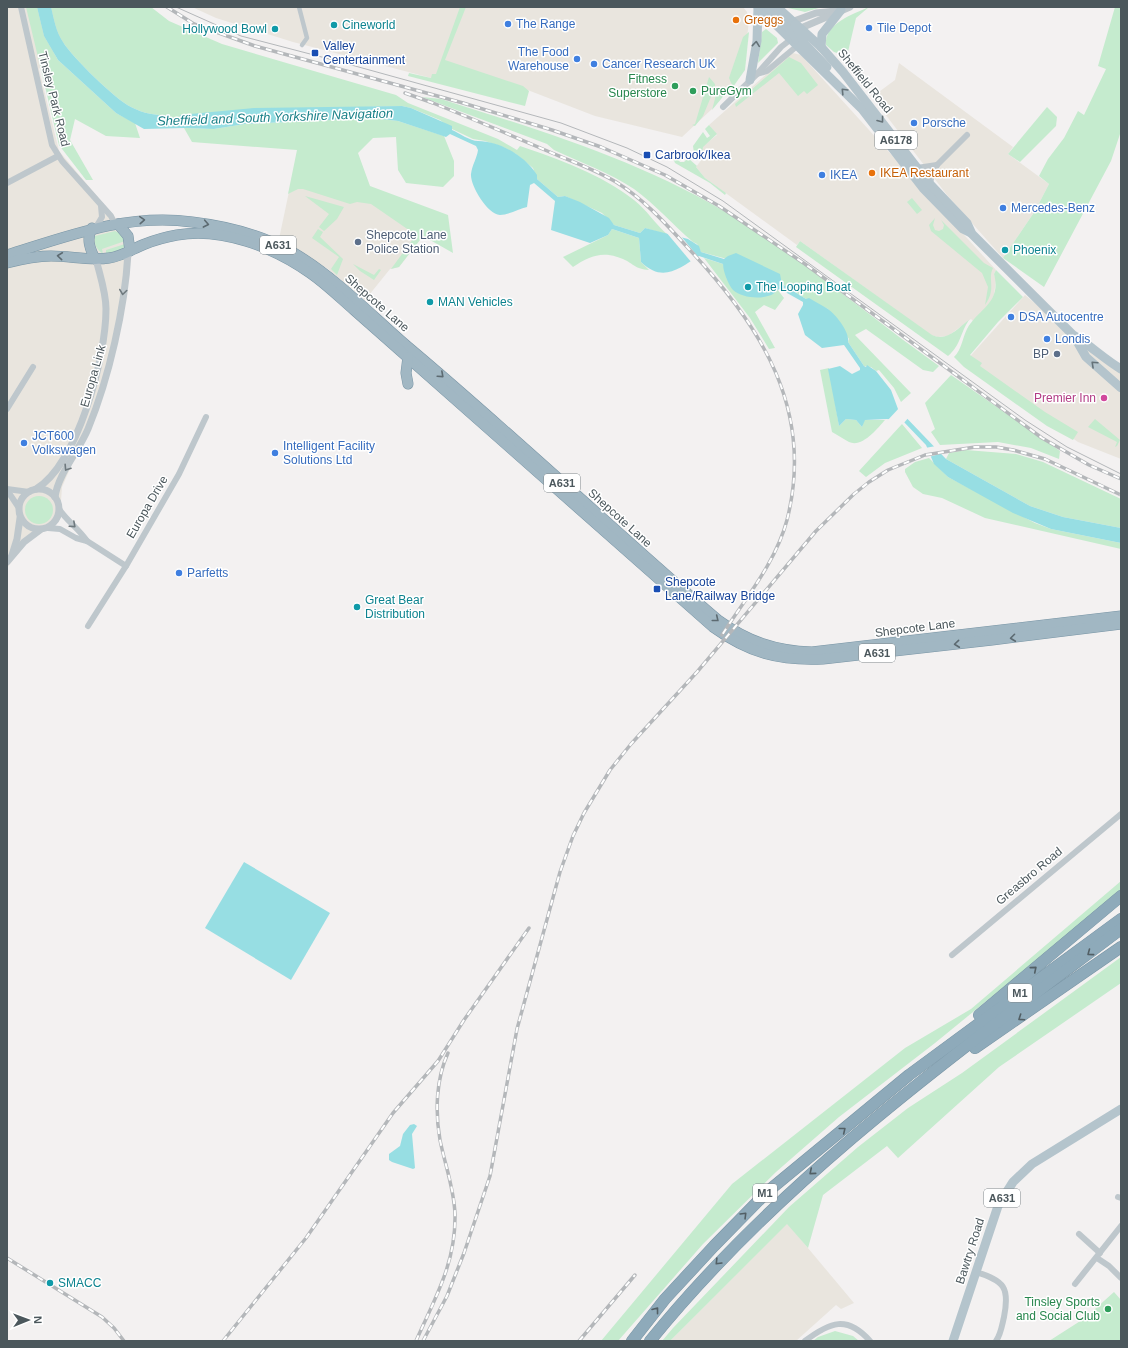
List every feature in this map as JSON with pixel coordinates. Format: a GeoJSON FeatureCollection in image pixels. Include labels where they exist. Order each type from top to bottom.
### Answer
{"type":"FeatureCollection","features":[{"type":"Feature","properties":{"kind":"highway","name":"Shepcote Lane"},"geometry":{"type":"LineString","coordinates":[[7,255],[94,228],[130,221],[167,220],[192,222],[225,232],[267,249],[311,274],[408,357],[424,365],[718,620],[736,634],[762,645],[783,650],[812,652],[1121,616]]}},
{"type":"Feature","properties":{"kind":"highway"},"geometry":{"type":"LineString","coordinates":[[159,239],[163,234],[167,220]]}},
{"type":"Feature","properties":{"kind":"highway"},"geometry":{"type":"LineString","coordinates":[[116,224],[128,236],[129,252]]}},
{"type":"Feature","properties":{"kind":"highway"},"geometry":{"type":"LineString","coordinates":[[94,228],[89,234],[89,244],[95,259]]}},
{"type":"Feature","properties":{"kind":"highway","name":"Shepcote Lane"},"geometry":{"type":"LineString","coordinates":[[7,263],[42,256],[95,259],[109,258],[129,252],[159,239],[192,233],[225,232],[254,236],[294,253],[330,279],[713,627],[734,642],[759,652],[778,658],[799,660],[823,659],[1121,624]]}},
{"type":"Feature","properties":{"kind":"highway"},"geometry":{"type":"LineString","coordinates":[[408,357],[406,373],[408,384]]}},
{"type":"Feature","properties":{"kind":"highway"},"geometry":{"type":"LineString","coordinates":[[920,1067],[956,1034],[1121,896]]}},
{"type":"Feature","properties":{"kind":"highway","name":"M1"},"geometry":{"type":"LineString","coordinates":[[632,1341],[665,1299],[767,1192],[920,1067],[1121,919]]}},
{"type":"Feature","properties":{"kind":"highway","name":"M1"},"geometry":{"type":"LineString","coordinates":[[650,1341],[706,1275],[750,1230],[805,1178],[989,1029],[1121,929]]}},
{"type":"Feature","properties":{"kind":"highway","name":"M1"},"geometry":{"type":"LineString","coordinates":[[907,1094],[1035,1008],[1121,947]]}},
{"type":"Feature","properties":{"kind":"main road"},"geometry":{"type":"LineString","coordinates":[[753,77],[757,41],[758,7]]}},
{"type":"Feature","properties":{"kind":"main road","name":"A6178"},"geometry":{"type":"LineString","coordinates":[[758,7],[780,30],[797,34]]}},
{"type":"Feature","properties":{"kind":"main road"},"geometry":{"type":"LineString","coordinates":[[768,7],[797,34]]}},
{"type":"Feature","properties":{"kind":"main road","name":"A6178"},"geometry":{"type":"LineString","coordinates":[[777,7],[797,34]]}},
{"type":"Feature","properties":{"kind":"main road"},"geometry":{"type":"LineString","coordinates":[[821,47],[822,34],[841,10]]}},
{"type":"Feature","properties":{"kind":"main road","name":"Sheffield Road"},"geometry":{"type":"LineString","coordinates":[[797,34],[821,47],[843,72],[930,184],[967,223],[972,234]]}},
{"type":"Feature","properties":{"kind":"main road","name":"Sheffield Road"},"geometry":{"type":"LineString","coordinates":[[797,34],[834,80],[862,109],[923,188],[963,229],[972,234],[1073,335]]}},
{"type":"Feature","properties":{"kind":"main road","name":"A6178"},"geometry":{"type":"LineString","coordinates":[[1073,335],[1092,346],[1109,362],[1121,369]]}},
{"type":"Feature","properties":{"kind":"main road","name":"A6178"},"geometry":{"type":"LineString","coordinates":[[1073,335],[1084,355],[1121,388]]}},
{"type":"Feature","properties":{"kind":"main road","name":"Bawtry Road"},"geometry":{"type":"LineString","coordinates":[[953,1341],[998,1206],[1005,1193],[1021,1173],[1044,1155],[1121,1109]]}},
{"type":"Feature","properties":{"kind":"street","name":"Tinsley Park Road"},"geometry":{"type":"LineString","coordinates":[[21,7],[50,137],[58,156],[111,216],[116,224]]}},
{"type":"Feature","properties":{"kind":"street"},"geometry":{"type":"LineString","coordinates":[[299,7],[307,38],[302,45]]}},
{"type":"Feature","properties":{"kind":"street"},"geometry":{"type":"LineString","coordinates":[[723,107],[771,57],[797,34],[816,13],[841,10],[850,7]]}},
{"type":"Feature","properties":{"kind":"street"},"geometry":{"type":"LineString","coordinates":[[930,184],[932,174],[937,165],[967,135]]}},
{"type":"Feature","properties":{"kind":"street"},"geometry":{"type":"LineString","coordinates":[[7,183],[58,156]]}},
{"type":"Feature","properties":{"kind":"street"},"geometry":{"type":"LineString","coordinates":[[917,168],[937,165]]}},
{"type":"Feature","properties":{"kind":"street"},"geometry":{"type":"LineString","coordinates":[[94,228],[102,217],[101,206]]}},
{"type":"Feature","properties":{"kind":"street","name":"Europa Link"},"geometry":{"type":"LineString","coordinates":[[55,497],[59,482],[86,434],[104,381],[122,303],[129,252]]}},
{"type":"Feature","properties":{"kind":"street","name":"Europa Link"},"geometry":{"type":"LineString","coordinates":[[32,490],[52,474],[72,443],[85,414],[98,368],[103,341],[106,309],[103,287],[95,259]]}},
{"type":"Feature","properties":{"kind":"street"},"geometry":{"type":"LineString","coordinates":[[7,409],[33,367]]}},
{"type":"Feature","properties":{"kind":"street","name":"Europa Drive"},"geometry":{"type":"LineString","coordinates":[[88,626],[126,566],[179,474],[206,417]]}},
{"type":"Feature","properties":{"kind":"street"},"geometry":{"type":"LineString","coordinates":[[7,489],[46,490],[55,497],[59,509],[87,541],[126,566]]}},
{"type":"Feature","properties":{"kind":"street"},"geometry":{"type":"LineString","coordinates":[[7,489],[18,508],[20,518],[17,539],[12,555]]}},
{"type":"Feature","properties":{"kind":"street"},"geometry":{"type":"LineString","coordinates":[[18,508],[22,498],[32,490]]}},
{"type":"Feature","properties":{"kind":"street"},"geometry":{"type":"LineString","coordinates":[[48,528],[56,520],[59,509]]}},
{"type":"Feature","properties":{"kind":"street"},"geometry":{"type":"LineString","coordinates":[[20,518],[28,527],[40,530]]}},
{"type":"Feature","properties":{"kind":"street"},"geometry":{"type":"LineString","coordinates":[[7,562],[12,555],[40,530],[48,528],[60,529],[76,538],[87,541]]}},
{"type":"Feature","properties":{"kind":"street","name":"Greasbro Road"},"geometry":{"type":"LineString","coordinates":[[952,954],[1121,814]]}},
{"type":"Feature","properties":{"kind":"street"},"geometry":{"type":"LineString","coordinates":[[1075,1284],[1121,1226]]}},
{"type":"Feature","properties":{"kind":"street"},"geometry":{"type":"LineString","coordinates":[[1079,1234],[1121,1278]]}},
{"type":"Feature","properties":{"kind":"street"},"geometry":{"type":"LineString","coordinates":[[976,1272],[999,1281],[1006,1291],[1006,1304],[1000,1336],[996,1341]]}},
{"type":"Feature","properties":{"kind":"street"},"geometry":{"type":"LineString","coordinates":[[805,1341],[826,1326],[840,1324],[858,1328],[870,1341]]}},
{"type":"Feature","properties":{"kind":"shaded area"},"geometry":{"type":"Polygon","coordinates":[[[7,7],[98,7],[39,69],[59,151],[117,220],[132,252],[121,313],[96,409],[62,487],[60,515],[57,523],[26,543],[7,568],[7,7]]]}},
{"type":"Feature","properties":{"kind":"shaded area"},"geometry":{"type":"Polygon","coordinates":[[[192,7],[743,7],[747,12],[749,19],[744,70],[712,109],[682,137],[595,116],[525,89],[522,86],[439,80],[293,42],[216,18],[192,7]]]}},
{"type":"Feature","properties":{"kind":"shaded area"},"geometry":{"type":"Polygon","coordinates":[[[793,53],[801,55],[996,270],[994,274],[996,280],[994,295],[989,305],[973,321],[971,319],[948,336],[938,337],[931,335],[800,241],[797,245],[705,178],[696,167],[702,159],[700,154],[703,146],[717,135],[709,125],[787,56],[793,53]]]}},
{"type":"Feature","properties":{"kind":"shaded area"},"geometry":{"type":"Polygon","coordinates":[[[899,63],[1013,147],[1008,154],[1049,184],[1035,211],[1003,258],[947,195],[872,97],[895,80],[899,63]]]}},
{"type":"Feature","properties":{"kind":"shaded area"},"geometry":{"type":"Polygon","coordinates":[[[298,149],[423,236],[399,267],[390,269],[365,300],[328,269],[279,239],[298,149]]]}},
{"type":"Feature","properties":{"kind":"shaded area"},"geometry":{"type":"Polygon","coordinates":[[[1025,295],[1121,374],[1121,459],[1078,442],[965,362],[1025,295]]]}},
{"type":"Feature","properties":{"kind":"shaded area"},"geometry":{"type":"Polygon","coordinates":[[[787,1223],[854,1303],[841,1309],[836,1305],[796,1341],[670,1341],[787,1223]]]}},
{"type":"Feature","properties":{"kind":"green space"},"geometry":{"type":"Polygon","coordinates":[[[26,7],[37,7],[44,36],[58,60],[116,113],[135,123],[140,138],[106,136],[75,119],[70,140],[93,180],[86,180],[59,145],[26,7]]]}},
{"type":"Feature","properties":{"kind":"green space"},"geometry":{"type":"Polygon","coordinates":[[[51,7],[151,7],[169,21],[222,44],[396,95],[408,103],[498,139],[517,150],[520,146],[579,168],[608,182],[634,200],[668,235],[645,228],[640,233],[614,225],[602,213],[565,196],[558,197],[537,179],[533,168],[516,154],[503,147],[473,139],[452,129],[440,120],[411,108],[402,106],[252,110],[179,120],[171,120],[170,116],[145,113],[131,107],[115,96],[75,58],[59,34],[51,7]]]}},
{"type":"Feature","properties":{"kind":"green space"},"geometry":{"type":"Polygon","coordinates":[[[460,7],[466,7],[445,60],[523,86],[529,91],[525,106],[408,76],[409,73],[431,78],[432,74],[436,74],[460,7]]]}},
{"type":"Feature","properties":{"kind":"green space"},"geometry":{"type":"Polygon","coordinates":[[[784,7],[822,7],[805,12],[784,7]]]}},
{"type":"Feature","properties":{"kind":"green space"},"geometry":{"type":"Polygon","coordinates":[[[869,7],[856,18],[847,56],[834,52],[826,45],[827,37],[835,25],[848,16],[869,7]]]}},
{"type":"Feature","properties":{"kind":"green space"},"geometry":{"type":"Polygon","coordinates":[[[1115,7],[1121,7],[1121,131],[1111,161],[1044,287],[1003,258],[1035,211],[1049,184],[1039,176],[1048,159],[1064,138],[1078,111],[1084,115],[1106,69],[1098,66],[1115,7]]]}},
{"type":"Feature","properties":{"kind":"green space"},"geometry":{"type":"Polygon","coordinates":[[[766,29],[777,38],[778,43],[758,63],[762,32],[766,29]]]}},
{"type":"Feature","properties":{"kind":"green space"},"geometry":{"type":"Polygon","coordinates":[[[749,32],[745,70],[733,87],[729,78],[743,37],[749,32]]]}},
{"type":"Feature","properties":{"kind":"green space"},"geometry":{"type":"Polygon","coordinates":[[[789,57],[801,63],[818,85],[807,94],[804,91],[798,96],[779,73],[736,107],[735,104],[789,57]]]}},
{"type":"Feature","properties":{"kind":"green space"},"geometry":{"type":"Polygon","coordinates":[[[709,77],[715,84],[715,87],[703,116],[695,126],[692,125],[695,124],[709,77]]]}},
{"type":"Feature","properties":{"kind":"green space"},"geometry":{"type":"Polygon","coordinates":[[[722,89],[726,93],[712,110],[716,95],[722,89]]]}},
{"type":"Feature","properties":{"kind":"green space"},"geometry":{"type":"Polygon","coordinates":[[[422,97],[441,99],[555,136],[630,164],[702,199],[737,219],[789,254],[939,366],[933,372],[923,370],[866,329],[855,335],[911,393],[901,402],[894,388],[879,370],[876,371],[871,367],[864,366],[848,342],[849,339],[828,309],[806,299],[782,284],[781,279],[727,259],[701,252],[697,244],[649,201],[634,189],[615,178],[554,150],[547,144],[422,97]]]}},
{"type":"Feature","properties":{"kind":"green space"},"geometry":{"type":"Polygon","coordinates":[[[1047,107],[1057,117],[1056,126],[1020,162],[1008,154],[1047,107]]]}},
{"type":"Feature","properties":{"kind":"green space"},"geometry":{"type":"Polygon","coordinates":[[[374,118],[398,121],[444,136],[454,161],[454,176],[443,187],[406,183],[398,170],[396,137],[373,138],[358,153],[370,186],[448,215],[453,253],[423,236],[399,267],[391,269],[416,235],[371,204],[357,202],[350,204],[303,189],[298,189],[288,194],[297,150],[192,142],[184,128],[214,129],[245,124],[374,118]]]}},
{"type":"Feature","properties":{"kind":"green space"},"geometry":{"type":"Polygon","coordinates":[[[709,125],[717,134],[703,147],[701,160],[694,153],[693,146],[703,132],[707,138],[710,136],[705,129],[709,125]]]}},
{"type":"Feature","properties":{"kind":"green space"},"geometry":{"type":"Polygon","coordinates":[[[678,155],[677,158],[680,162],[684,162],[688,158],[697,166],[696,167],[705,178],[726,193],[725,195],[710,183],[675,163],[673,158],[674,156],[678,155]]]}},
{"type":"Feature","properties":{"kind":"green space"},"geometry":{"type":"Polygon","coordinates":[[[305,196],[344,207],[337,219],[324,231],[319,227],[329,214],[305,196]]]}},
{"type":"Feature","properties":{"kind":"green space"},"geometry":{"type":"Polygon","coordinates":[[[912,198],[922,210],[917,214],[907,202],[912,198]]]}},
{"type":"Feature","properties":{"kind":"green space"},"geometry":{"type":"Polygon","coordinates":[[[935,218],[933,225],[935,230],[939,231],[943,229],[944,225],[941,220],[984,263],[993,268],[991,272],[991,289],[989,299],[985,305],[988,287],[982,273],[931,231],[929,225],[935,218]]]}},
{"type":"Feature","properties":{"kind":"green space"},"geometry":{"type":"Polygon","coordinates":[[[318,229],[323,232],[320,237],[343,259],[337,275],[331,269],[339,257],[312,238],[318,229]]]}},
{"type":"Feature","properties":{"kind":"green space"},"geometry":{"type":"Polygon","coordinates":[[[612,229],[639,238],[641,262],[649,270],[641,269],[616,256],[603,255],[591,257],[573,267],[563,257],[608,235],[612,229]]]}},
{"type":"Feature","properties":{"kind":"green space"},"geometry":{"type":"Polygon","coordinates":[[[115,231],[121,234],[125,241],[102,249],[103,254],[96,246],[95,236],[115,231]]]}},
{"type":"Feature","properties":{"kind":"green space"},"geometry":{"type":"Polygon","coordinates":[[[800,241],[932,335],[943,337],[952,333],[969,320],[956,348],[948,356],[796,247],[800,241]]]}},
{"type":"Feature","properties":{"kind":"green space"},"geometry":{"type":"Polygon","coordinates":[[[125,244],[123,249],[106,254],[106,250],[125,244]]]}},
{"type":"Feature","properties":{"kind":"green space"},"geometry":{"type":"Polygon","coordinates":[[[704,258],[723,264],[727,279],[734,290],[751,295],[762,296],[772,293],[777,289],[784,298],[775,310],[764,305],[755,312],[775,348],[769,349],[750,318],[704,258]]]}},
{"type":"Feature","properties":{"kind":"green space"},"geometry":{"type":"Polygon","coordinates":[[[353,264],[374,275],[379,269],[381,270],[374,280],[360,271],[353,264]]]}},
{"type":"Feature","properties":{"kind":"green space"},"geometry":{"type":"Polygon","coordinates":[[[996,270],[1023,297],[998,322],[970,355],[982,363],[980,366],[1045,412],[1078,432],[1073,440],[1047,426],[964,367],[954,357],[957,354],[967,329],[992,299],[995,292],[996,284],[994,274],[996,270]]]}},
{"type":"Feature","properties":{"kind":"green space"},"geometry":{"type":"Polygon","coordinates":[[[829,368],[839,426],[846,419],[856,420],[862,427],[864,420],[885,420],[869,437],[864,440],[854,443],[849,442],[832,432],[820,370],[829,368]]]}},
{"type":"Feature","properties":{"kind":"green space"},"geometry":{"type":"Polygon","coordinates":[[[951,375],[1060,451],[1059,459],[1031,448],[998,442],[940,445],[931,432],[935,429],[925,403],[951,375]]]}},
{"type":"Feature","properties":{"kind":"green space"},"geometry":{"type":"Polygon","coordinates":[[[1095,419],[1120,440],[1117,446],[1115,447],[1117,442],[1088,427],[1095,419]]]}},
{"type":"Feature","properties":{"kind":"green space"},"geometry":{"type":"Polygon","coordinates":[[[902,424],[922,448],[885,463],[866,477],[859,471],[902,424]]]}},
{"type":"Feature","properties":{"kind":"green space"},"geometry":{"type":"Polygon","coordinates":[[[966,450],[1016,454],[1043,462],[1121,499],[1121,528],[1063,517],[1030,506],[946,459],[949,453],[966,450]]]}},
{"type":"Feature","properties":{"kind":"green space"},"geometry":{"type":"Polygon","coordinates":[[[929,458],[948,477],[1035,523],[1051,529],[1121,543],[1121,549],[985,518],[942,498],[923,494],[913,487],[905,472],[905,469],[915,462],[929,458]]]}},
{"type":"Feature","properties":{"kind":"green space"},"geometry":{"type":"Polygon","coordinates":[[[39,496],[45,497],[49,500],[52,504],[52,516],[49,520],[45,523],[39,524],[33,523],[29,520],[26,516],[25,510],[26,504],[29,500],[33,497],[39,496]]]}},
{"type":"Feature","properties":{"kind":"green space"},"geometry":{"type":"Polygon","coordinates":[[[1121,881],[1120,892],[935,1043],[839,1117],[776,1172],[703,1244],[618,1341],[601,1341],[732,1184],[905,1048],[971,1009],[1121,881]]]}},
{"type":"Feature","properties":{"kind":"green space"},"geometry":{"type":"Polygon","coordinates":[[[1121,957],[1121,983],[999,1067],[898,1158],[887,1146],[823,1195],[808,1248],[787,1224],[670,1341],[662,1341],[789,1207],[858,1147],[908,1108],[962,1073],[1121,957]]]}},
{"type":"Feature","properties":{"kind":"green space","name":"Tinsley Sports and Social Club"},"geometry":{"type":"Polygon","coordinates":[[[1114,1292],[1121,1300],[1121,1341],[1049,1341],[1085,1318],[1114,1292]]]}},
{"type":"Feature","properties":{"kind":"green space"},"geometry":{"type":"Polygon","coordinates":[[[835,1331],[853,1336],[859,1341],[813,1341],[818,1337],[835,1331]]]}},
{"type":"Feature","properties":{"kind":"water","name":"Sheffield and South Yorkshire Navigation"},"geometry":{"type":"Polygon","coordinates":[[[37,7],[51,7],[63,42],[75,58],[95,78],[124,103],[145,113],[170,116],[171,122],[171,120],[179,120],[180,115],[254,108],[402,106],[411,108],[452,126],[452,130],[468,138],[475,141],[495,144],[511,151],[526,162],[537,175],[537,179],[558,197],[565,196],[580,202],[609,218],[614,225],[640,233],[645,228],[688,239],[699,246],[701,252],[724,259],[736,253],[780,274],[782,284],[806,299],[809,298],[835,315],[847,333],[848,342],[864,366],[866,367],[867,365],[876,371],[891,390],[898,409],[946,459],[1030,506],[1063,517],[1121,528],[1121,543],[1051,529],[1013,513],[948,477],[934,464],[926,445],[903,421],[887,419],[865,420],[862,427],[856,420],[846,419],[839,426],[828,369],[840,366],[852,374],[860,370],[860,368],[844,345],[822,348],[805,335],[798,314],[803,302],[780,289],[773,294],[763,297],[752,297],[737,293],[733,290],[728,281],[723,264],[699,256],[670,272],[656,272],[641,262],[639,238],[612,229],[608,235],[590,243],[551,230],[555,201],[534,183],[530,185],[527,207],[503,215],[495,213],[490,210],[480,198],[471,179],[478,150],[476,146],[450,134],[446,137],[398,121],[374,118],[245,124],[214,129],[144,129],[116,113],[58,60],[44,36],[37,7]]]}},
{"type":"Feature","properties":{"kind":"water"},"geometry":{"type":"Polygon","coordinates":[[[244,862],[330,913],[291,980],[205,928],[244,862]]]}},
{"type":"Feature","properties":{"kind":"water"},"geometry":{"type":"Polygon","coordinates":[[[414,1124],[417,1126],[412,1134],[415,1168],[413,1169],[392,1162],[389,1160],[389,1154],[400,1146],[403,1134],[410,1125],[414,1124]]]}},
{"type":"Feature","properties":{"kind":"pier"},"geometry":{"type":"Polygon","coordinates":[[[666,232],[680,235],[700,259],[692,263],[666,232]]]}},
{"type":"Feature","properties":{"kind":"pier"},"geometry":{"type":"Polygon","coordinates":[[[900,407],[909,417],[903,424],[887,421],[900,407]]]}},
{"type":"Feature","properties":{"kind":"pier"},"geometry":{"type":"Polygon","coordinates":[[[936,446],[943,453],[929,457],[925,448],[936,446]]]}},
{"type":"Feature","properties":{"kind":"tram line"},"geometry":{"type":"LineString","coordinates":[[176,7],[241,36],[561,123],[627,148],[667,167],[723,201],[1025,420],[1067,447],[1121,474]]}},
{"type":"Feature","properties":{"kind":"railway"},"geometry":{"type":"LineString","coordinates":[[167,7],[194,24],[255,46],[463,103],[552,130],[601,147],[665,175],[719,206],[805,264],[1042,438],[1089,465],[1121,479]]}},
{"type":"Feature","properties":{"kind":"railway"},"geometry":{"type":"LineString","coordinates":[[405,93],[463,115],[584,166],[627,189],[663,222],[715,278],[739,308],[759,340],[776,372],[787,406],[794,442],[794,480],[787,520],[782,536],[759,580],[722,635]]}},
{"type":"Feature","properties":{"kind":"railway"},"geometry":{"type":"LineString","coordinates":[[423,1341],[447,1296],[464,1253],[490,1176],[517,1029],[560,872],[573,836],[584,813],[610,770],[631,744],[697,672],[816,531],[854,494],[888,470],[925,455],[975,447],[996,447],[1045,459],[1121,495]]}},
{"type":"Feature","properties":{"kind":"railway"},"geometry":{"type":"LineString","coordinates":[[223,1341],[306,1238],[393,1113],[438,1061],[464,1020],[529,928]]}},
{"type":"Feature","properties":{"kind":"railway"},"geometry":{"type":"LineString","coordinates":[[416,1341],[443,1280],[452,1248],[454,1232],[455,1214],[453,1195],[440,1140],[437,1118],[439,1085],[448,1053]]}},
{"type":"Feature","properties":{"kind":"railway"},"geometry":{"type":"LineString","coordinates":[[7,1258],[102,1317],[114,1328],[124,1341]]}},
{"type":"Feature","properties":{"kind":"railway"},"geometry":{"type":"LineString","coordinates":[[579,1341],[635,1275]]}},
{"type":"Feature","properties":{"kind":"place","name":"Greggs"},"geometry":{"type":"Point","coordinates":[736,20]}},
{"type":"Feature","properties":{"kind":"place","name":"The Range"},"geometry":{"type":"Point","coordinates":[508,24]}},
{"type":"Feature","properties":{"kind":"place","name":"Cineworld"},"geometry":{"type":"Point","coordinates":[334,25]}},
{"type":"Feature","properties":{"kind":"place","name":"Tile Depot"},"geometry":{"type":"Point","coordinates":[869,28]}},
{"type":"Feature","properties":{"kind":"place","name":"Hollywood Bowl"},"geometry":{"type":"Point","coordinates":[275,29]}},
{"type":"Feature","properties":{"kind":"place","name":"Valley Centertainment"},"geometry":{"type":"Point","coordinates":[315,53]}},
{"type":"Feature","properties":{"kind":"place","name":"The Food Warehouse"},"geometry":{"type":"Point","coordinates":[577,59]}},
{"type":"Feature","properties":{"kind":"place","name":"Cancer Research UK"},"geometry":{"type":"Point","coordinates":[594,64]}},
{"type":"Feature","properties":{"kind":"place","name":"Fitness Superstore"},"geometry":{"type":"Point","coordinates":[675,86]}},
{"type":"Feature","properties":{"kind":"place","name":"PureGym"},"geometry":{"type":"Point","coordinates":[693,91]}},
{"type":"Feature","properties":{"kind":"place","name":"Porsche"},"geometry":{"type":"Point","coordinates":[914,123]}},
{"type":"Feature","properties":{"kind":"place","name":"Carbrook/Ikea"},"geometry":{"type":"Point","coordinates":[647,155]}},
{"type":"Feature","properties":{"kind":"place","name":"IKEA Restaurant"},"geometry":{"type":"Point","coordinates":[872,173]}},
{"type":"Feature","properties":{"kind":"place","name":"IKEA"},"geometry":{"type":"Point","coordinates":[822,175]}},
{"type":"Feature","properties":{"kind":"place","name":"Mercedes-Benz"},"geometry":{"type":"Point","coordinates":[1003,208]}},
{"type":"Feature","properties":{"kind":"place","name":"Shepcote Lane Police Station"},"geometry":{"type":"Point","coordinates":[358,242]}},
{"type":"Feature","properties":{"kind":"place","name":"Phoenix"},"geometry":{"type":"Point","coordinates":[1005,250]}},
{"type":"Feature","properties":{"kind":"place","name":"The Looping Boat"},"geometry":{"type":"Point","coordinates":[748,287]}},
{"type":"Feature","properties":{"kind":"place","name":"MAN Vehicles"},"geometry":{"type":"Point","coordinates":[430,302]}},
{"type":"Feature","properties":{"kind":"place","name":"DSA Autocentre"},"geometry":{"type":"Point","coordinates":[1011,317]}},
{"type":"Feature","properties":{"kind":"place","name":"Londis"},"geometry":{"type":"Point","coordinates":[1047,339]}},
{"type":"Feature","properties":{"kind":"place","name":"BP"},"geometry":{"type":"Point","coordinates":[1057,354]}},
{"type":"Feature","properties":{"kind":"place","name":"Premier Inn"},"geometry":{"type":"Point","coordinates":[1104,398]}},
{"type":"Feature","properties":{"kind":"place","name":"JCT600 Volkswagen"},"geometry":{"type":"Point","coordinates":[24,443]}},
{"type":"Feature","properties":{"kind":"place","name":"Intelligent Facility Solutions Ltd"},"geometry":{"type":"Point","coordinates":[275,453]}},
{"type":"Feature","properties":{"kind":"place","name":"Parfetts"},"geometry":{"type":"Point","coordinates":[179,573]}},
{"type":"Feature","properties":{"kind":"place","name":"Shepcote Lane/Railway Bridge"},"geometry":{"type":"Point","coordinates":[657,589]}},
{"type":"Feature","properties":{"kind":"place","name":"Great Bear Distribution"},"geometry":{"type":"Point","coordinates":[357,607]}},
{"type":"Feature","properties":{"kind":"place","name":"SMACC"},"geometry":{"type":"Point","coordinates":[50,1283]}},
{"type":"Feature","properties":{"kind":"place","name":"Tinsley Sports and Social Club"},"geometry":{"type":"Point","coordinates":[1108,1309]}}]}
